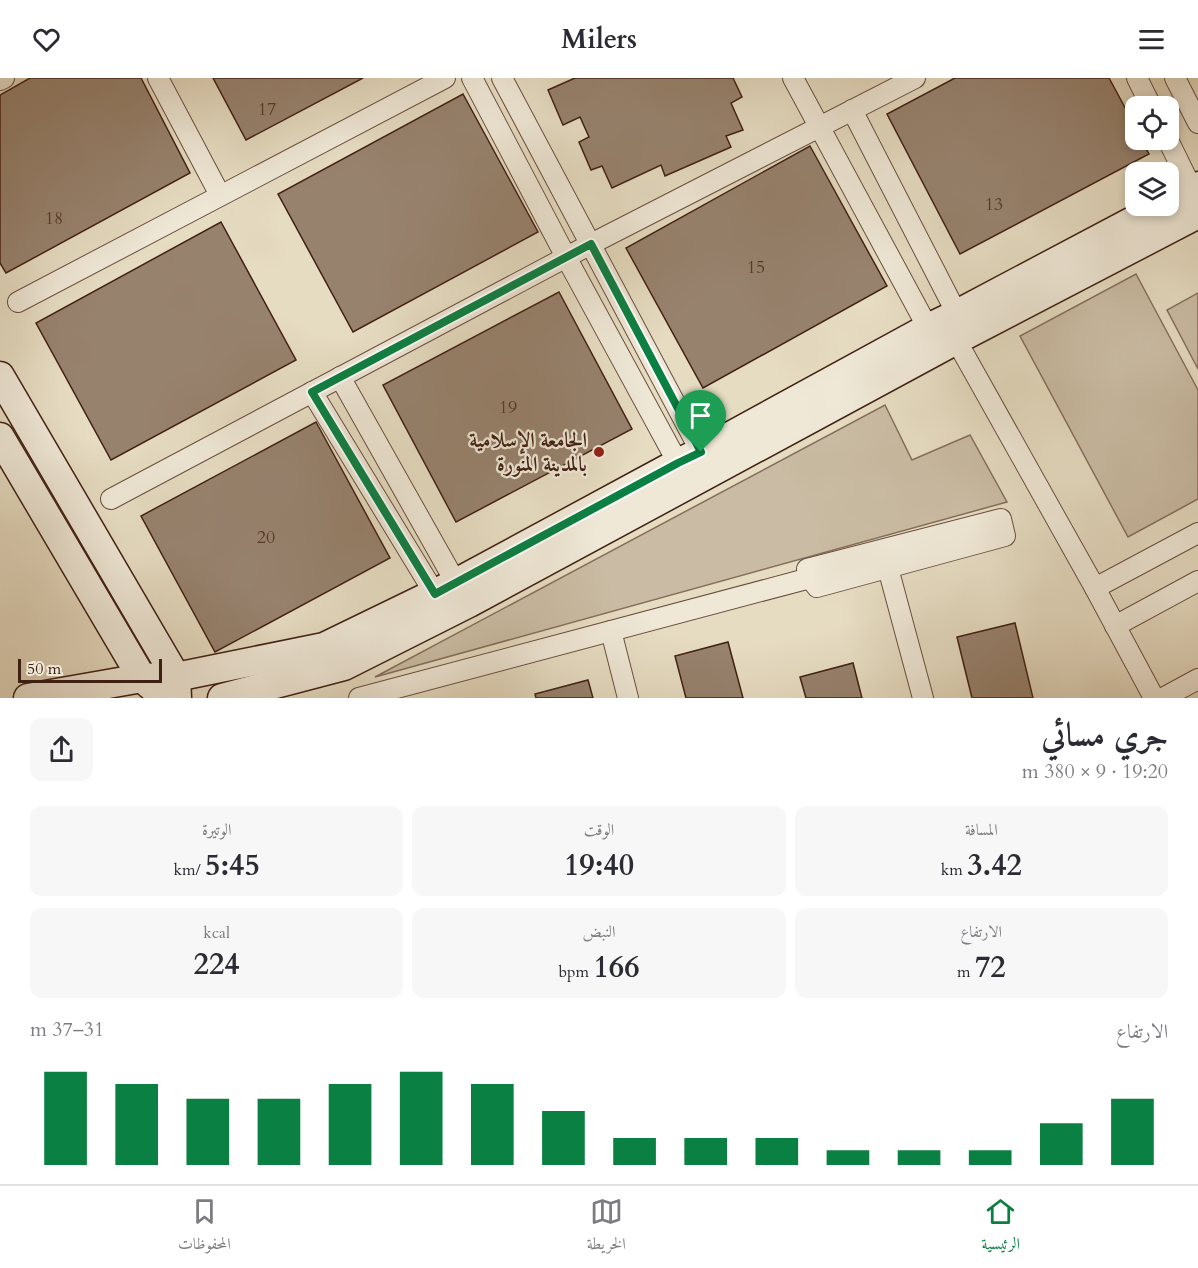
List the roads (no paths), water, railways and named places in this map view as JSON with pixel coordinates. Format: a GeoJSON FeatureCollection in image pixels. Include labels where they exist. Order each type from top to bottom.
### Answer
{"type":"FeatureCollection","features":[{"type":"Feature","properties":{"kind":"main road"},"geometry":{"type":"LineString","coordinates":[[222,698],[344,666],[469,603],[1189,197]]}},
{"type":"Feature","properties":{"kind":"main road"},"geometry":{"type":"LineString","coordinates":[[28,698],[142,678],[172,691],[324,647],[446,588],[928,328],[957,327],[1144,216]]}},
{"type":"Feature","properties":{"kind":"main road"},"geometry":{"type":"LineString","coordinates":[[0,376],[172,691]]}},
{"type":"Feature","properties":{"kind":"main road"},"geometry":{"type":"LineString","coordinates":[[0,437],[142,678]]}},
{"type":"Feature","properties":{"kind":"street"},"geometry":{"type":"LineString","coordinates":[[158,78],[220,195]]}},
{"type":"Feature","properties":{"kind":"street"},"geometry":{"type":"LineString","coordinates":[[18,302],[445,78]]}},
{"type":"Feature","properties":{"kind":"street"},"geometry":{"type":"LineString","coordinates":[[472,78],[566,257],[689,458]]}},
{"type":"Feature","properties":{"kind":"street"},"geometry":{"type":"LineString","coordinates":[[502,78],[591,244],[689,458]]}},
{"type":"Feature","properties":{"kind":"street"},"geometry":{"type":"LineString","coordinates":[[793,78],[928,328]]}},
{"type":"Feature","properties":{"kind":"street"},"geometry":{"type":"LineString","coordinates":[[111,499],[566,257],[915,78]]}},
{"type":"Feature","properties":{"kind":"street"},"geometry":{"type":"LineString","coordinates":[[1137,78],[1146,96]]}},
{"type":"Feature","properties":{"kind":"street"},"geometry":{"type":"LineString","coordinates":[[1175,78],[1198,123]]}},
{"type":"Feature","properties":{"kind":"street"},"geometry":{"type":"LineString","coordinates":[[852,111],[957,327],[1154,698]]}},
{"type":"Feature","properties":{"kind":"street"},"geometry":{"type":"LineString","coordinates":[[1172,150],[1189,197]]}},
{"type":"Feature","properties":{"kind":"street"},"geometry":{"type":"LineString","coordinates":[[340,377],[446,588]]}},
{"type":"Feature","properties":{"kind":"street"},"geometry":{"type":"LineString","coordinates":[[312,392],[446,588]]}},
{"type":"Feature","properties":{"kind":"street"},"geometry":{"type":"LineString","coordinates":[[1001,519],[1005,536],[817,587],[810,578],[807,568],[1001,519]]}},
{"type":"Feature","properties":{"kind":"street"},"geometry":{"type":"LineString","coordinates":[[1095,588],[1198,533]]}},
{"type":"Feature","properties":{"kind":"street"},"geometry":{"type":"LineString","coordinates":[[888,568],[922,698]]}},
{"type":"Feature","properties":{"kind":"street"},"geometry":{"type":"LineString","coordinates":[[359,698],[810,578]]}},
{"type":"Feature","properties":{"kind":"street"},"geometry":{"type":"LineString","coordinates":[[1115,626],[1198,581]]}},
{"type":"Feature","properties":{"kind":"street"},"geometry":{"type":"LineString","coordinates":[[610,631],[628,698]]}},
{"type":"Feature","properties":{"kind":"street"},"geometry":{"type":"LineString","coordinates":[[1163,698],[1198,679]]}},
{"type":"Feature","properties":{"kind":"place","name":"الجامعة الإسلامية بالمدينة المنورة"},"geometry":{"type":"Point","coordinates":[599,452]}}]}
